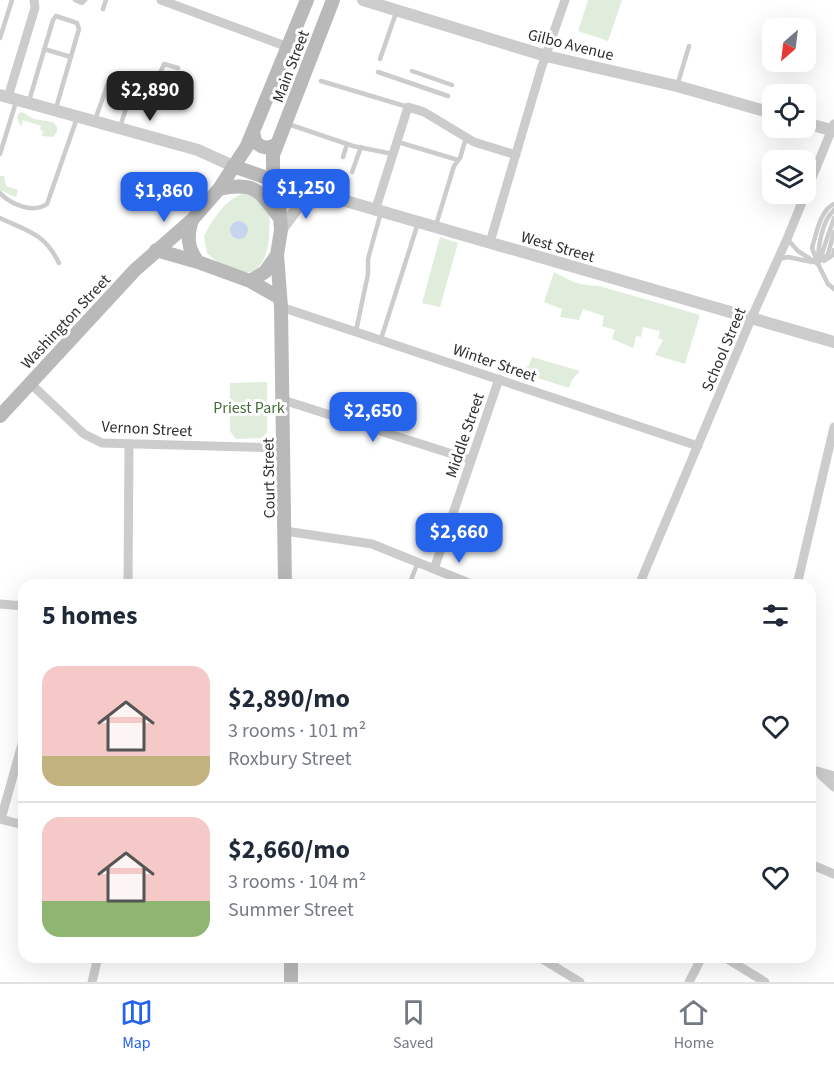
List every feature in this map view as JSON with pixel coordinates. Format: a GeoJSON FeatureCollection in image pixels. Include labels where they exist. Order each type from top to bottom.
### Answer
{"type":"FeatureCollection","features":[{"type":"Feature","properties":{"kind":"main road","name":"Main Street"},"geometry":{"type":"LineString","coordinates":[[219,189],[247,146],[307,0]]}},
{"type":"Feature","properties":{"kind":"main road","name":"Main Street"},"geometry":{"type":"LineString","coordinates":[[280,224],[272,165],[277,144],[333,0]]}},
{"type":"Feature","properties":{"kind":"main road"},"geometry":{"type":"LineString","coordinates":[[253,132],[255,141],[264,148],[277,144]]}},
{"type":"Feature","properties":{"kind":"main road"},"geometry":{"type":"LineString","coordinates":[[233,166],[273,180]]}},
{"type":"Feature","properties":{"kind":"main road"},"geometry":{"type":"LineString","coordinates":[[198,262],[190,253],[188,242],[188,231],[192,220],[219,189],[237,185],[247,186],[263,196],[280,224],[277,255],[265,272],[250,281]]}},
{"type":"Feature","properties":{"kind":"main road","name":"Washington Street"},"geometry":{"type":"LineString","coordinates":[[2,410],[156,250],[192,220]]}},
{"type":"Feature","properties":{"kind":"main road"},"geometry":{"type":"LineString","coordinates":[[156,250],[250,281],[281,303]]}},
{"type":"Feature","properties":{"kind":"main road","name":"Court Street"},"geometry":{"type":"LineString","coordinates":[[277,255],[281,303],[285,579]]}},
{"type":"Feature","properties":{"kind":"main road"},"geometry":{"type":"LineString","coordinates":[[291,963],[291,982]]}},
{"type":"Feature","properties":{"kind":"street"},"geometry":{"type":"LineString","coordinates":[[34,0],[35,8],[13,99],[198,150],[233,166]]}},
{"type":"Feature","properties":{"kind":"street"},"geometry":{"type":"LineString","coordinates":[[161,0],[288,47]]}},
{"type":"Feature","properties":{"kind":"street","name":"Gilbo Avenue"},"geometry":{"type":"LineString","coordinates":[[363,0],[546,56],[678,86],[762,110]]}},
{"type":"Feature","properties":{"kind":"street"},"geometry":{"type":"LineString","coordinates":[[489,242],[565,0]]}},
{"type":"Feature","properties":{"kind":"street"},"geometry":{"type":"LineString","coordinates":[[378,211],[408,107],[424,112],[466,138],[516,155]]}},
{"type":"Feature","properties":{"kind":"street"},"geometry":{"type":"LineString","coordinates":[[816,125],[833,129]]}},
{"type":"Feature","properties":{"kind":"street","name":"School Street"},"geometry":{"type":"LineString","coordinates":[[642,579],[833,129]]}},
{"type":"Feature","properties":{"kind":"street","name":"West Street"},"geometry":{"type":"LineString","coordinates":[[273,180],[834,342]]}},
{"type":"Feature","properties":{"kind":"street"},"geometry":{"type":"LineString","coordinates":[[280,224],[316,193]]}},
{"type":"Feature","properties":{"kind":"street","name":"Winter Street"},"geometry":{"type":"LineString","coordinates":[[281,303],[356,331],[698,446]]}},
{"type":"Feature","properties":{"kind":"street","name":"Middle Street"},"geometry":{"type":"LineString","coordinates":[[434,568],[499,379]]}},
{"type":"Feature","properties":{"kind":"street","name":"Vernon Street"},"geometry":{"type":"LineString","coordinates":[[30,383],[92,440],[102,443],[284,448]]}},
{"type":"Feature","properties":{"kind":"street"},"geometry":{"type":"LineString","coordinates":[[283,400],[471,460]]}},
{"type":"Feature","properties":{"kind":"street"},"geometry":{"type":"LineString","coordinates":[[798,579],[834,427]]}},
{"type":"Feature","properties":{"kind":"street"},"geometry":{"type":"LineString","coordinates":[[128,579],[129,445]]}},
{"type":"Feature","properties":{"kind":"street"},"geometry":{"type":"LineString","coordinates":[[285,531],[372,544],[460,579]]}},
{"type":"Feature","properties":{"kind":"street"},"geometry":{"type":"LineString","coordinates":[[0,604],[18,606]]}},
{"type":"Feature","properties":{"kind":"street"},"geometry":{"type":"LineString","coordinates":[[18,758],[0,819],[18,824]]}},
{"type":"Feature","properties":{"kind":"street"},"geometry":{"type":"LineString","coordinates":[[816,771],[834,776]]}},
{"type":"Feature","properties":{"kind":"street"},"geometry":{"type":"LineString","coordinates":[[816,772],[834,787]]}},
{"type":"Feature","properties":{"kind":"street"},"geometry":{"type":"LineString","coordinates":[[816,866],[834,874]]}},
{"type":"Feature","properties":{"kind":"street"},"geometry":{"type":"LineString","coordinates":[[92,982],[97,963]]}},
{"type":"Feature","properties":{"kind":"street"},"geometry":{"type":"LineString","coordinates":[[549,963],[580,982]]}},
{"type":"Feature","properties":{"kind":"street"},"geometry":{"type":"LineString","coordinates":[[689,982],[699,963]]}},
{"type":"Feature","properties":{"kind":"street"},"geometry":{"type":"LineString","coordinates":[[734,963],[765,982]]}},
{"type":"Feature","properties":{"kind":"lane"},"geometry":{"type":"LineString","coordinates":[[0,38],[12,0]]}},
{"type":"Feature","properties":{"kind":"lane"},"geometry":{"type":"LineString","coordinates":[[75,0],[83,3],[85,0]]}},
{"type":"Feature","properties":{"kind":"lane"},"geometry":{"type":"LineString","coordinates":[[103,9],[106,0]]}},
{"type":"Feature","properties":{"kind":"lane"},"geometry":{"type":"LineString","coordinates":[[380,59],[396,10]]}},
{"type":"Feature","properties":{"kind":"lane"},"geometry":{"type":"LineString","coordinates":[[0,154],[13,99],[44,49],[53,20],[59,16],[79,26],[55,111]]}},
{"type":"Feature","properties":{"kind":"lane"},"geometry":{"type":"LineString","coordinates":[[678,86],[690,46]]}},
{"type":"Feature","properties":{"kind":"lane"},"geometry":{"type":"LineString","coordinates":[[44,49],[71,57]]}},
{"type":"Feature","properties":{"kind":"lane"},"geometry":{"type":"LineString","coordinates":[[154,85],[164,64],[178,68]]}},
{"type":"Feature","properties":{"kind":"lane"},"geometry":{"type":"LineString","coordinates":[[412,71],[452,85]]}},
{"type":"Feature","properties":{"kind":"lane"},"geometry":{"type":"LineString","coordinates":[[378,72],[448,96]]}},
{"type":"Feature","properties":{"kind":"lane"},"geometry":{"type":"LineString","coordinates":[[321,81],[408,107]]}},
{"type":"Feature","properties":{"kind":"lane"},"geometry":{"type":"LineString","coordinates":[[94,122],[108,84],[113,83],[139,91],[154,85],[179,94]]}},
{"type":"Feature","properties":{"kind":"lane"},"geometry":{"type":"LineString","coordinates":[[119,129],[132,90]]}},
{"type":"Feature","properties":{"kind":"lane"},"geometry":{"type":"LineString","coordinates":[[0,193],[9,200],[32,208],[39,208],[47,204],[77,117]]}},
{"type":"Feature","properties":{"kind":"lane"},"geometry":{"type":"LineString","coordinates":[[286,123],[347,144],[393,154]]}},
{"type":"Feature","properties":{"kind":"lane"},"geometry":{"type":"LineString","coordinates":[[436,228],[453,168],[466,138]]}},
{"type":"Feature","properties":{"kind":"lane"},"geometry":{"type":"LineString","coordinates":[[397,142],[458,160]]}},
{"type":"Feature","properties":{"kind":"lane"},"geometry":{"type":"LineString","coordinates":[[343,157],[347,144]]}},
{"type":"Feature","properties":{"kind":"lane"},"geometry":{"type":"LineString","coordinates":[[352,171],[361,147]]}},
{"type":"Feature","properties":{"kind":"lane"},"geometry":{"type":"LineString","coordinates":[[834,204],[824,214],[812,248],[816,263],[828,284],[834,289]]}},
{"type":"Feature","properties":{"kind":"lane"},"geometry":{"type":"LineString","coordinates":[[816,263],[825,224],[834,210]]}},
{"type":"Feature","properties":{"kind":"lane"},"geometry":{"type":"LineString","coordinates":[[356,331],[378,211]]}},
{"type":"Feature","properties":{"kind":"lane"},"geometry":{"type":"LineString","coordinates":[[0,218],[41,238],[51,248],[58,263]]}},
{"type":"Feature","properties":{"kind":"lane"},"geometry":{"type":"LineString","coordinates":[[816,263],[834,218]]}},
{"type":"Feature","properties":{"kind":"lane"},"geometry":{"type":"LineString","coordinates":[[381,339],[418,223]]}},
{"type":"Feature","properties":{"kind":"lane"},"geometry":{"type":"LineString","coordinates":[[816,263],[828,254],[834,232]]}},
{"type":"Feature","properties":{"kind":"lane"},"geometry":{"type":"LineString","coordinates":[[787,239],[798,251],[816,263]]}},
{"type":"Feature","properties":{"kind":"lane"},"geometry":{"type":"LineString","coordinates":[[778,259],[788,257],[816,263],[833,255],[834,250]]}},
{"type":"Feature","properties":{"kind":"lane"},"geometry":{"type":"LineString","coordinates":[[411,579],[418,562]]}},
{"type":"Feature","properties":{"kind":"green space"},"geometry":{"type":"Polygon","coordinates":[[[588,0],[622,0],[608,41],[578,31],[588,0]]]}},
{"type":"Feature","properties":{"kind":"green space"},"geometry":{"type":"Polygon","coordinates":[[[22,112],[34,119],[53,122],[57,127],[57,132],[53,137],[42,136],[41,126],[23,120],[21,127],[17,118],[22,112]]]}},
{"type":"Feature","properties":{"kind":"green space"},"geometry":{"type":"Polygon","coordinates":[[[0,176],[4,176],[6,186],[18,190],[16,197],[0,190],[0,176]]]}},
{"type":"Feature","properties":{"kind":"green space"},"geometry":{"type":"Polygon","coordinates":[[[247,193],[264,205],[269,214],[270,225],[266,254],[261,264],[246,273],[237,272],[217,262],[207,253],[204,236],[227,203],[247,193]]]}},
{"type":"Feature","properties":{"kind":"green space"},"geometry":{"type":"Polygon","coordinates":[[[440,237],[458,243],[440,307],[422,303],[440,237]]]}},
{"type":"Feature","properties":{"kind":"green space"},"geometry":{"type":"Polygon","coordinates":[[[554,272],[581,284],[599,286],[700,315],[685,364],[655,355],[663,340],[658,338],[660,331],[643,327],[641,337],[636,336],[633,348],[612,339],[615,330],[602,326],[604,316],[583,309],[579,320],[560,317],[562,309],[544,302],[554,272]]]}},
{"type":"Feature","properties":{"kind":"green space"},"geometry":{"type":"Polygon","coordinates":[[[532,357],[580,371],[572,380],[569,388],[522,373],[532,357]]]}},
{"type":"Feature","properties":{"kind":"green space","name":"Priest Park"},"geometry":{"type":"Polygon","coordinates":[[[267,382],[267,432],[262,438],[236,439],[230,431],[230,383],[267,382]]]}},
{"type":"Feature","properties":{"kind":"water"},"geometry":{"type":"Polygon","coordinates":[[[239,221],[245,224],[248,230],[245,236],[239,239],[233,236],[230,230],[233,224],[239,221]]]}}]}
